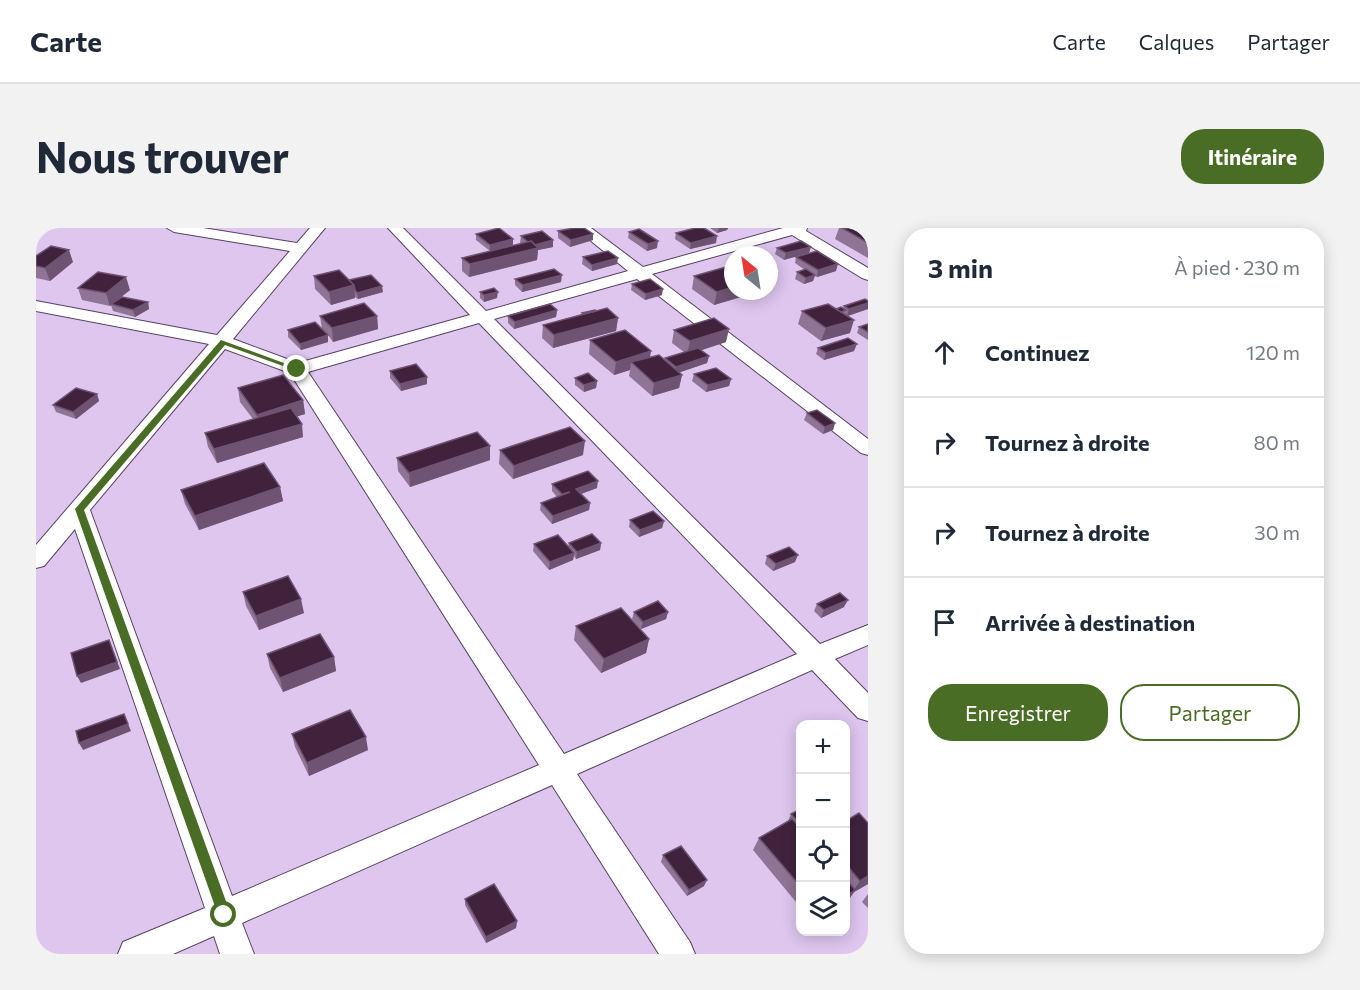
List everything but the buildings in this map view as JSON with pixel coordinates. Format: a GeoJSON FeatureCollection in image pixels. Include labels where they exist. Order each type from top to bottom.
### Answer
{"type":"FeatureCollection","features":[{"type":"Feature","properties":{"kind":"street"},"geometry":{"type":"LineString","coordinates":[[174,228],[301,248]]}},
{"type":"Feature","properties":{"kind":"street"},"geometry":{"type":"LineString","coordinates":[[36,560],[224,342],[318,228]]}},
{"type":"Feature","properties":{"kind":"street"},"geometry":{"type":"LineString","coordinates":[[395,228],[868,710]]}},
{"type":"Feature","properties":{"kind":"street"},"geometry":{"type":"LineString","coordinates":[[582,228],[868,449]]}},
{"type":"Feature","properties":{"kind":"street"},"geometry":{"type":"LineString","coordinates":[[39,310],[224,342],[297,369],[795,229],[868,275]]}},
{"type":"Feature","properties":{"kind":"street"},"geometry":{"type":"LineString","coordinates":[[297,369],[678,954]]}},
{"type":"Feature","properties":{"kind":"street"},"geometry":{"type":"LineString","coordinates":[[80,509],[237,954]]}},
{"type":"Feature","properties":{"kind":"street"},"geometry":{"type":"LineString","coordinates":[[135,954],[868,634]]}},
{"type":"Feature","properties":{"kind":"route"},"geometry":{"type":"LineString","coordinates":[[224,915],[80,509],[224,342],[297,369]]}}]}
